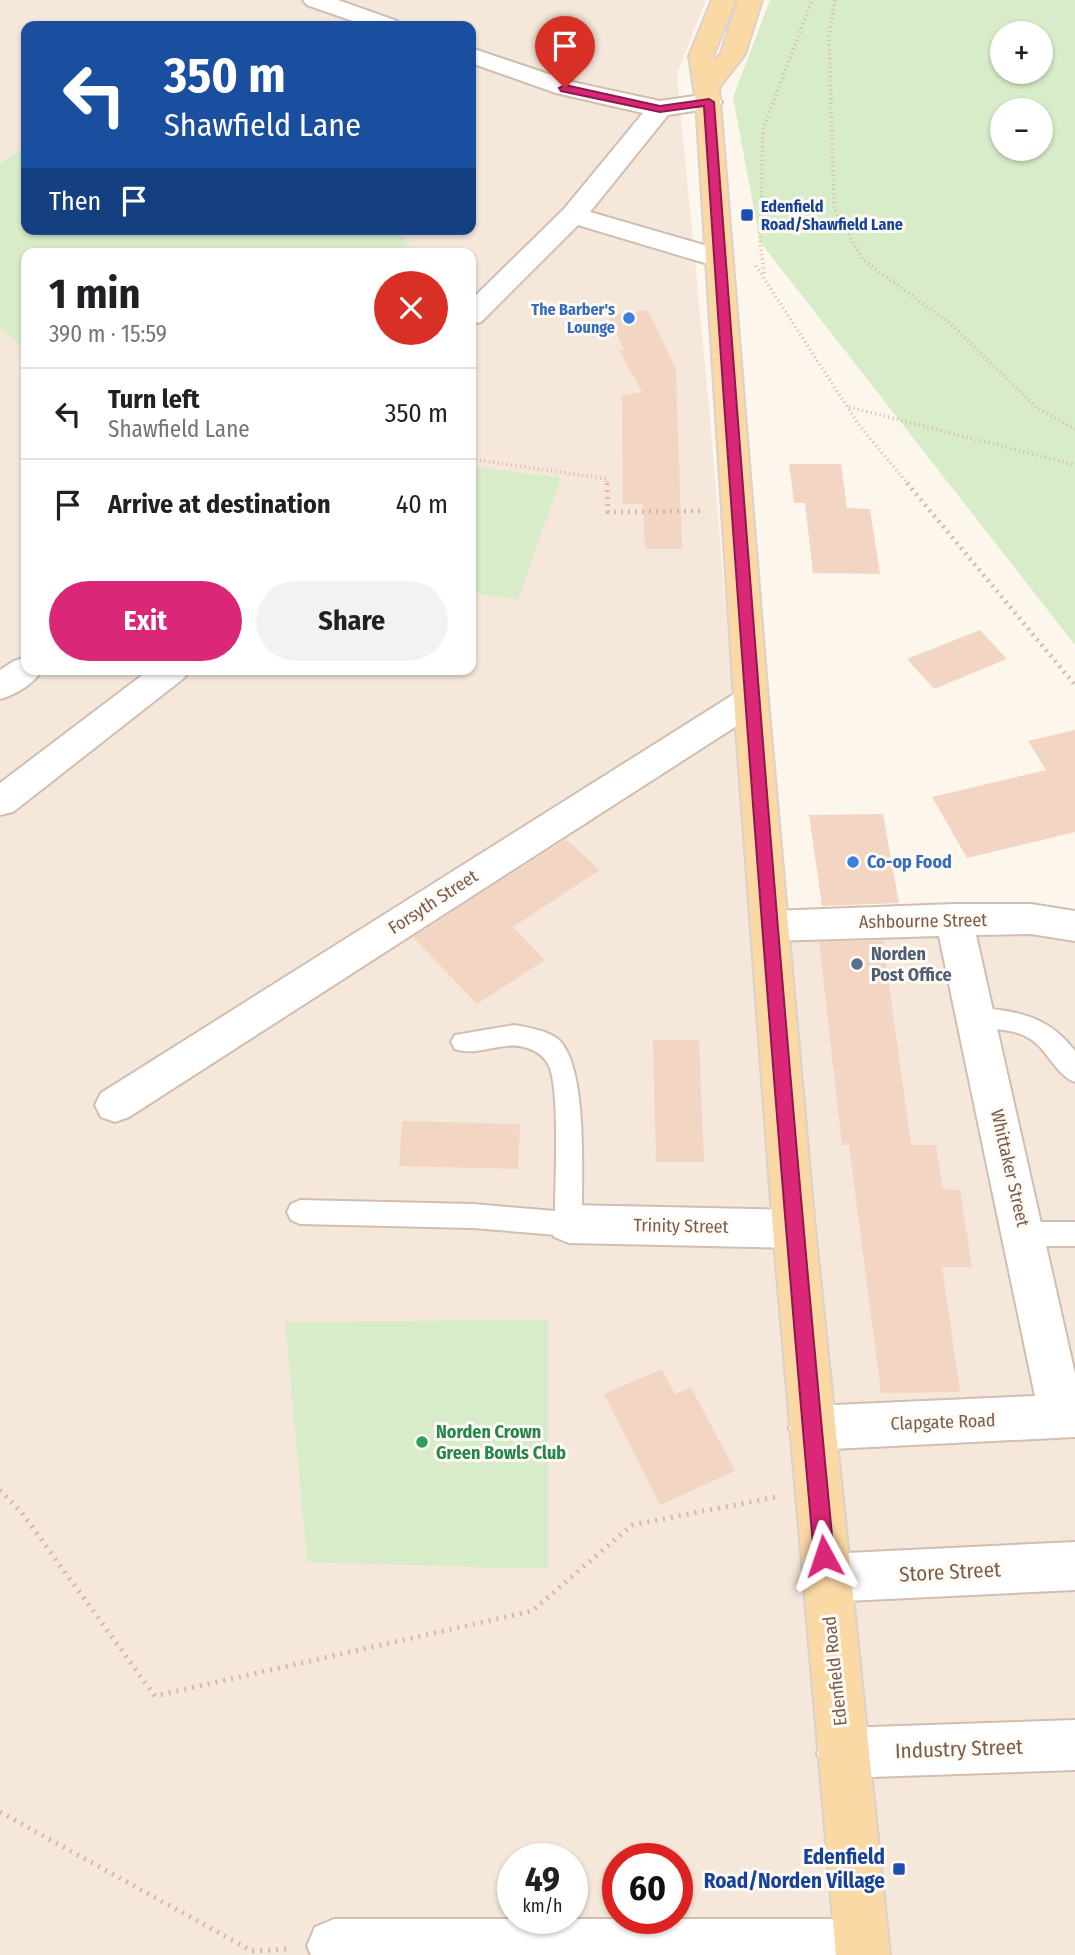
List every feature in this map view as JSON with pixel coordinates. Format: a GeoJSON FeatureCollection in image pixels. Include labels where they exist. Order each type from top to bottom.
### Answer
{"type":"FeatureCollection","features":[{"type":"Feature","properties":{"kind":"main road","name":"Edenfield Road"},"geometry":{"type":"LineString","coordinates":[[724,0],[701,56],[707,95],[751,700],[794,1229],[825,1578],[863,1951]]}},
{"type":"Feature","properties":{"kind":"main road"},"geometry":{"type":"LineString","coordinates":[[707,95],[733,54],[750,0]]}},
{"type":"Feature","properties":{"kind":"street"},"geometry":{"type":"LineString","coordinates":[[315,0],[375,21]]}},
{"type":"Feature","properties":{"kind":"street"},"geometry":{"type":"LineString","coordinates":[[476,57],[565,88],[660,109],[707,95]]}},
{"type":"Feature","properties":{"kind":"street"},"geometry":{"type":"LineString","coordinates":[[476,311],[573,215],[660,109]]}},
{"type":"Feature","properties":{"kind":"street"},"geometry":{"type":"LineString","coordinates":[[573,215],[718,258]]}},
{"type":"Feature","properties":{"kind":"street"},"geometry":{"type":"LineString","coordinates":[[0,687],[21,672]]}},
{"type":"Feature","properties":{"kind":"street"},"geometry":{"type":"LineString","coordinates":[[0,802],[165,675]]}},
{"type":"Feature","properties":{"kind":"street","name":"Forsyth Street"},"geometry":{"type":"LineString","coordinates":[[115,1105],[751,700]]}},
{"type":"Feature","properties":{"kind":"street","name":"Ashbourne Street"},"geometry":{"type":"LineString","coordinates":[[771,926],[954,919],[1031,919],[1075,926]]}},
{"type":"Feature","properties":{"kind":"street","name":"Whittaker Street"},"geometry":{"type":"LineString","coordinates":[[954,919],[1024,1234],[1069,1417]]}},
{"type":"Feature","properties":{"kind":"street","name":"Trinity Street"},"geometry":{"type":"LineString","coordinates":[[569,1224],[794,1229]]}},
{"type":"Feature","properties":{"kind":"street","name":"Clapgate Road"},"geometry":{"type":"LineString","coordinates":[[812,1428],[1069,1417]]}},
{"type":"Feature","properties":{"kind":"street","name":"Store Street"},"geometry":{"type":"LineString","coordinates":[[825,1578],[1075,1566]]}},
{"type":"Feature","properties":{"kind":"street","name":"Industry Street"},"geometry":{"type":"LineString","coordinates":[[842,1753],[1075,1745]]}},
{"type":"Feature","properties":{"kind":"street"},"geometry":{"type":"LineString","coordinates":[[334,1946],[863,1951]]}},
{"type":"Feature","properties":{"kind":"lane"},"geometry":{"type":"LineString","coordinates":[[976,1017],[1019,1022],[1038,1028],[1054,1041],[1075,1071]]}},
{"type":"Feature","properties":{"kind":"lane"},"geometry":{"type":"LineString","coordinates":[[300,1212],[473,1216],[569,1224],[566,1087],[561,1063],[549,1046],[527,1037],[514,1035],[464,1042]]}},
{"type":"Feature","properties":{"kind":"lane"},"geometry":{"type":"LineString","coordinates":[[1024,1234],[1075,1234]]}},
{"type":"Feature","properties":{"kind":"path"},"geometry":{"type":"LineString","coordinates":[[765,276],[761,242],[763,129],[812,0]]}},
{"type":"Feature","properties":{"kind":"path"},"geometry":{"type":"LineString","coordinates":[[835,0],[829,36],[834,208],[863,260],[951,324],[1037,408],[1075,429]]}},
{"type":"Feature","properties":{"kind":"path"},"geometry":{"type":"LineString","coordinates":[[718,258],[759,267],[859,425],[1075,685]]}},
{"type":"Feature","properties":{"kind":"path"},"geometry":{"type":"LineString","coordinates":[[848,407],[1075,465]]}},
{"type":"Feature","properties":{"kind":"path"},"geometry":{"type":"LineString","coordinates":[[476,460],[607,479],[608,512],[738,511]]}},
{"type":"Feature","properties":{"kind":"path"},"geometry":{"type":"LineString","coordinates":[[0,1490],[22,1513],[155,1696],[532,1611],[632,1525],[818,1489]]}},
{"type":"Feature","properties":{"kind":"path"},"geometry":{"type":"LineString","coordinates":[[0,1812],[252,1951],[334,1946]]}},
{"type":"Feature","properties":{"kind":"shaded area"},"geometry":{"type":"Polygon","coordinates":[[[0,0],[706,0],[677,74],[710,417],[751,920],[1075,913],[1075,1955],[0,1955],[0,0]]]}},
{"type":"Feature","properties":{"kind":"green space"},"geometry":{"type":"Polygon","coordinates":[[[770,0],[1075,0],[1075,645],[760,242],[733,97],[770,0]]]}},
{"type":"Feature","properties":{"kind":"green space"},"geometry":{"type":"Polygon","coordinates":[[[21,149],[21,235],[401,235],[411,248],[21,248],[21,345],[0,328],[0,164],[21,149]]]}},
{"type":"Feature","properties":{"kind":"green space"},"geometry":{"type":"Polygon","coordinates":[[[476,467],[561,478],[518,600],[476,593],[476,467]]]}},
{"type":"Feature","properties":{"kind":"green space","name":"Norden Crown Green Bowls Club"},"geometry":{"type":"Polygon","coordinates":[[[548,1320],[548,1569],[307,1562],[285,1322],[548,1320]]]}},
{"type":"Feature","properties":{"kind":"building"},"geometry":{"type":"Polygon","coordinates":[[[648,310],[676,370],[682,549],[645,549],[643,504],[623,504],[622,395],[642,392],[619,350],[624,350],[608,316],[648,310]]]}},
{"type":"Feature","properties":{"kind":"building"},"geometry":{"type":"Polygon","coordinates":[[[789,464],[841,464],[847,508],[870,509],[880,574],[813,573],[805,503],[794,503],[789,464]]]}},
{"type":"Feature","properties":{"kind":"building"},"geometry":{"type":"Polygon","coordinates":[[[980,630],[1007,659],[934,689],[907,659],[980,630]]]}},
{"type":"Feature","properties":{"kind":"building"},"geometry":{"type":"Polygon","coordinates":[[[1075,730],[1075,832],[967,858],[932,797],[1046,770],[1028,741],[1075,730]]]}},
{"type":"Feature","properties":{"kind":"building","name":"Co-op Food"},"geometry":{"type":"Polygon","coordinates":[[[883,814],[899,903],[822,906],[809,815],[883,814]]]}},
{"type":"Feature","properties":{"kind":"building"},"geometry":{"type":"Polygon","coordinates":[[[566,839],[600,870],[513,927],[545,960],[477,1004],[413,937],[566,839]]]}},
{"type":"Feature","properties":{"kind":"building"},"geometry":{"type":"Polygon","coordinates":[[[883,940],[911,1145],[936,1145],[943,1189],[960,1190],[972,1267],[942,1267],[960,1392],[881,1393],[849,1145],[842,1145],[819,942],[883,940]]]}},
{"type":"Feature","properties":{"kind":"building"},"geometry":{"type":"Polygon","coordinates":[[[653,1040],[699,1040],[704,1162],[656,1162],[653,1040]]]}},
{"type":"Feature","properties":{"kind":"building"},"geometry":{"type":"Polygon","coordinates":[[[402,1121],[520,1124],[518,1169],[399,1166],[402,1121]]]}},
{"type":"Feature","properties":{"kind":"building"},"geometry":{"type":"Polygon","coordinates":[[[662,1369],[675,1394],[691,1387],[735,1471],[660,1505],[604,1394],[662,1369]]]}},
{"type":"Feature","properties":{"kind":"place","name":"Edenfield Road/Shawfield Lane"},"geometry":{"type":"Point","coordinates":[747,215]}},
{"type":"Feature","properties":{"kind":"place","name":"The Barber's Lounge"},"geometry":{"type":"Point","coordinates":[629,318]}},
{"type":"Feature","properties":{"kind":"place","name":"Co-op Food"},"geometry":{"type":"Point","coordinates":[853,862]}},
{"type":"Feature","properties":{"kind":"place","name":"Norden Post Office"},"geometry":{"type":"Point","coordinates":[857,964]}},
{"type":"Feature","properties":{"kind":"place","name":"Norden Crown Green Bowls Club"},"geometry":{"type":"Point","coordinates":[422,1442]}},
{"type":"Feature","properties":{"kind":"place","name":"Edenfield Road/Norden Village"},"geometry":{"type":"Point","coordinates":[899,1869]}},
{"type":"Feature","properties":{"kind":"route"},"geometry":{"type":"LineString","coordinates":[[565,88],[660,109],[709,102],[751,700],[788,1160],[824,1556]]}}]}
